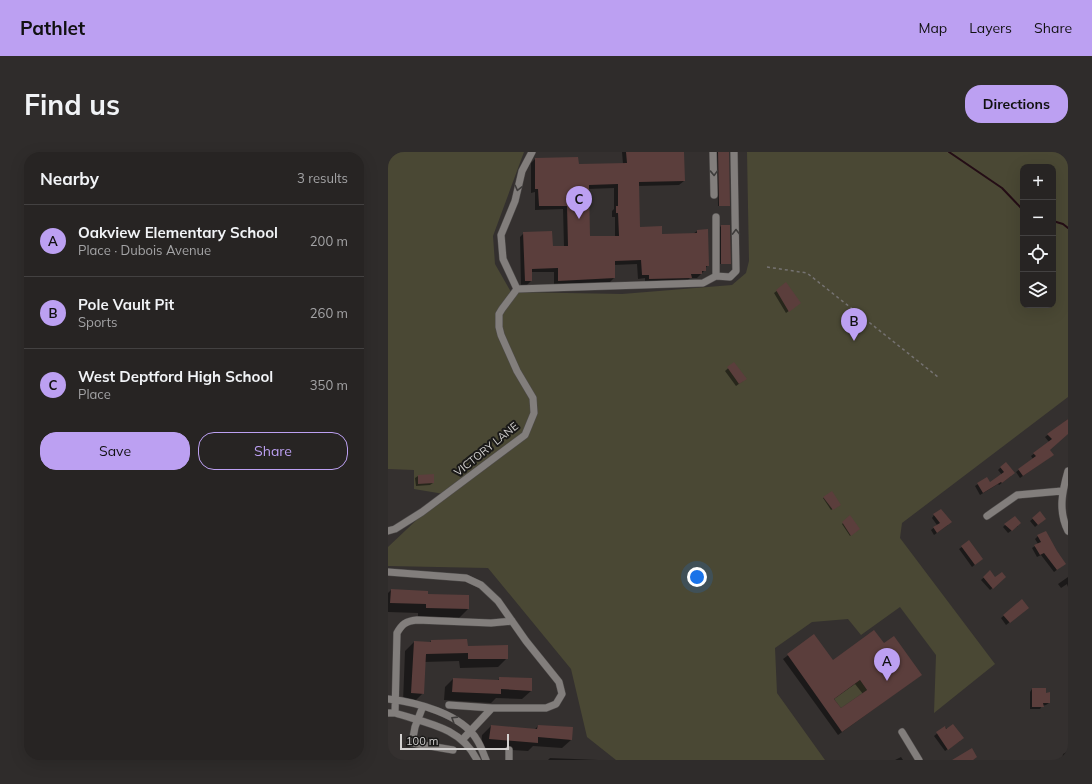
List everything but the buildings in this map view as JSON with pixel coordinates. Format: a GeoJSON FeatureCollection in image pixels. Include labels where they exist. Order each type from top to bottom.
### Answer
{"type":"FeatureCollection","features":[{"type":"Feature","properties":{"kind":"street"},"geometry":{"type":"LineString","coordinates":[[532,152],[522,171],[515,201],[501,236],[503,258],[517,289],[703,283],[716,276],[730,278],[736,271],[734,152]]}},
{"type":"Feature","properties":{"kind":"street"},"geometry":{"type":"LineString","coordinates":[[713,152],[714,195]]}},
{"type":"Feature","properties":{"kind":"street"},"geometry":{"type":"LineString","coordinates":[[716,217],[716,276]]}},
{"type":"Feature","properties":{"kind":"street","name":"VICTORY LANE"},"geometry":{"type":"LineString","coordinates":[[388,531],[395,529],[422,512],[525,435],[534,413],[533,398],[517,371],[499,327],[502,309],[517,289]]}},
{"type":"Feature","properties":{"kind":"street"},"geometry":{"type":"LineString","coordinates":[[1068,471],[1062,491],[1063,520],[1068,531]]}},
{"type":"Feature","properties":{"kind":"street"},"geometry":{"type":"LineString","coordinates":[[987,516],[1017,495],[1062,491]]}},
{"type":"Feature","properties":{"kind":"street"},"geometry":{"type":"LineString","coordinates":[[388,572],[466,578],[481,585],[498,601],[559,682],[562,694],[556,704],[546,708],[492,708],[449,705]]}},
{"type":"Feature","properties":{"kind":"street"},"geometry":{"type":"LineString","coordinates":[[477,760],[474,753],[458,736],[440,727],[391,713],[397,633],[402,624],[417,620],[491,623],[512,621]]}},
{"type":"Feature","properties":{"kind":"street"},"geometry":{"type":"LineString","coordinates":[[391,700],[423,706],[447,715],[471,731],[486,760]]}},
{"type":"Feature","properties":{"kind":"street"},"geometry":{"type":"LineString","coordinates":[[423,706],[417,720],[412,743],[453,750]]}},
{"type":"Feature","properties":{"kind":"street"},"geometry":{"type":"LineString","coordinates":[[462,740],[492,708]]}},
{"type":"Feature","properties":{"kind":"street"},"geometry":{"type":"LineString","coordinates":[[902,732],[919,760]]}},
{"type":"Feature","properties":{"kind":"street"},"geometry":{"type":"LineString","coordinates":[[509,750],[509,760]]}},
{"type":"Feature","properties":{"kind":"path"},"geometry":{"type":"LineString","coordinates":[[767,266],[807,273],[938,377]]}},
{"type":"Feature","properties":{"kind":"shaded area"},"geometry":{"type":"Polygon","coordinates":[[[388,152],[524,152],[493,236],[495,264],[511,292],[622,294],[732,285],[746,273],[749,261],[747,152],[1068,152],[1068,397],[902,523],[900,538],[995,664],[934,713],[936,655],[900,607],[861,635],[848,619],[812,622],[775,648],[777,693],[825,760],[616,760],[587,737],[571,669],[488,568],[388,566],[388,547],[444,494],[414,489],[414,470],[388,469],[388,152]]]}},
{"type":"Feature","properties":{"kind":"shaded area"},"geometry":{"type":"Polygon","coordinates":[[[860,680],[867,690],[841,708],[834,699],[860,680]]]}},
{"type":"Feature","properties":{"kind":"waterway"},"geometry":{"type":"LineString","coordinates":[[949,152],[1002,188],[1020,207]]}},
{"type":"Feature","properties":{"kind":"waterway"},"geometry":{"type":"LineString","coordinates":[[1056,222],[1063,224],[1068,228]]}},
{"type":"Feature","properties":{"kind":"place","name":"West Deptford High School"},"geometry":{"type":"Point","coordinates":[579,219]}},
{"type":"Feature","properties":{"kind":"place","name":"Pole Vault Pit"},"geometry":{"type":"Point","coordinates":[854,341]}},
{"type":"Feature","properties":{"kind":"place","name":"Oakview Elementary School"},"geometry":{"type":"Point","coordinates":[887,681]}}]}
